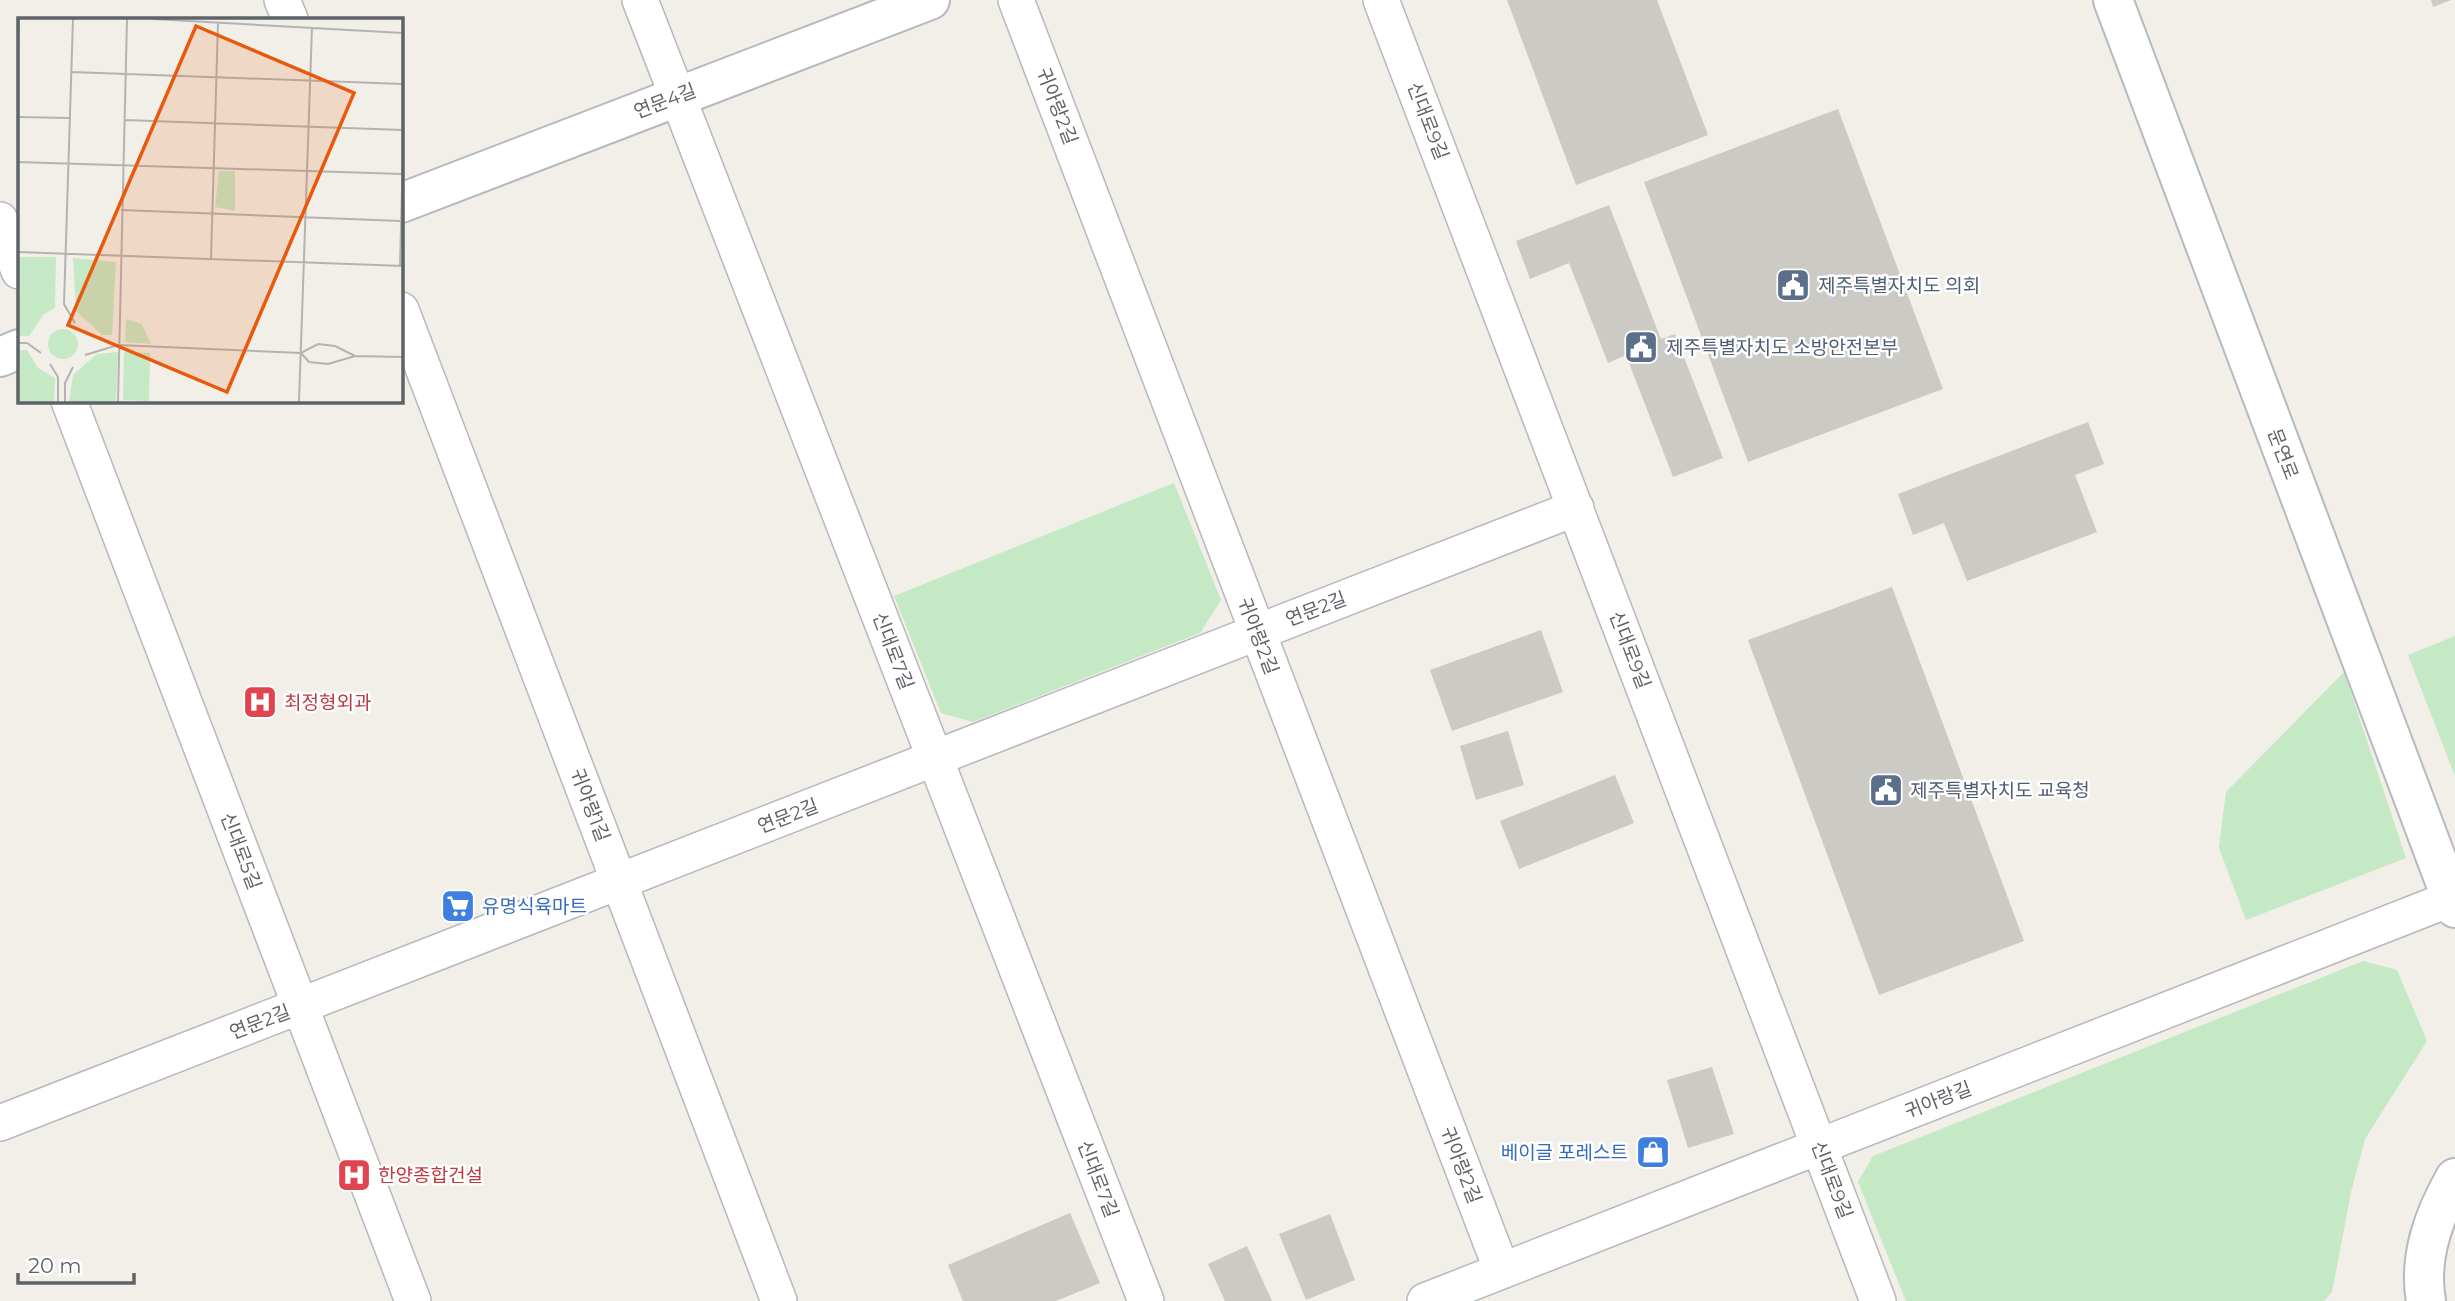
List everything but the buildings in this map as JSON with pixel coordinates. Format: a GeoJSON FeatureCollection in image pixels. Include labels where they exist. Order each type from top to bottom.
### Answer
{"type":"FeatureCollection","features":[{"type":"Feature","properties":{"kind":"main road","name":"연문4길"},"geometry":{"type":"LineString","coordinates":[[402,203],[930,0]]}},
{"type":"Feature","properties":{"kind":"main road","name":"문연로"},"geometry":{"type":"LineString","coordinates":[[2113,0],[2454,901]]}},
{"type":"Feature","properties":{"kind":"main road"},"geometry":{"type":"LineString","coordinates":[[0,357],[18,349]]}},
{"type":"Feature","properties":{"kind":"main road"},"geometry":{"type":"LineString","coordinates":[[2426,1301],[2425,1264],[2430,1234],[2436,1214],[2455,1178]]}},
{"type":"Feature","properties":{"kind":"main road"},"geometry":{"type":"LineString","coordinates":[[2407,1301],[2425,1264]]}},
{"type":"Feature","properties":{"kind":"street"},"geometry":{"type":"LineString","coordinates":[[282,0],[290,18]]}},
{"type":"Feature","properties":{"kind":"street","name":"신대로7길"},"geometry":{"type":"LineString","coordinates":[[640,0],[1146,1301]]}},
{"type":"Feature","properties":{"kind":"street","name":"귀아랑2길"},"geometry":{"type":"LineString","coordinates":[[1016,0],[1502,1271]]}},
{"type":"Feature","properties":{"kind":"street","name":"신대로9길"},"geometry":{"type":"LineString","coordinates":[[1381,0],[1878,1301]]}},
{"type":"Feature","properties":{"kind":"street"},"geometry":{"type":"LineString","coordinates":[[0,220],[18,268]]}},
{"type":"Feature","properties":{"kind":"street","name":"귀아랑1길"},"geometry":{"type":"LineString","coordinates":[[402,313],[779,1301]]}},
{"type":"Feature","properties":{"kind":"street","name":"신대로5길"},"geometry":{"type":"LineString","coordinates":[[69,402],[413,1301]]}},
{"type":"Feature","properties":{"kind":"street","name":"연문2길"},"geometry":{"type":"LineString","coordinates":[[0,1124],[1576,508]]}},
{"type":"Feature","properties":{"kind":"street","name":"귀아랑길"},"geometry":{"type":"LineString","coordinates":[[1425,1301],[2454,901]]}},
{"type":"Feature","properties":{"kind":"green space"},"geometry":{"type":"Polygon","coordinates":[[[1174,483],[1221,600],[1200,633],[973,722],[941,713],[894,596],[1174,483]]]}},
{"type":"Feature","properties":{"kind":"green space"},"geometry":{"type":"Polygon","coordinates":[[[2455,636],[2455,776],[2408,655],[2455,636]]]}},
{"type":"Feature","properties":{"kind":"green space"},"geometry":{"type":"Polygon","coordinates":[[[2344,672],[2406,858],[2246,920],[2219,848],[2226,792],[2344,672]]]}},
{"type":"Feature","properties":{"kind":"green space"},"geometry":{"type":"Polygon","coordinates":[[[2363,961],[2397,970],[2427,1041],[2365,1139],[2351,1192],[2332,1292],[2324,1301],[1906,1301],[1858,1182],[1873,1156],[2363,961]]]}},
{"type":"Feature","properties":{"kind":"place","name":"제주특별자치도 의회"},"geometry":{"type":"Point","coordinates":[1793,285]}},
{"type":"Feature","properties":{"kind":"place","name":"제주특별자치도 소방안전본부"},"geometry":{"type":"Point","coordinates":[1641,347]}},
{"type":"Feature","properties":{"kind":"place","name":"최정형외과"},"geometry":{"type":"Point","coordinates":[260,702]}},
{"type":"Feature","properties":{"kind":"place","name":"제주특별자치도 교육청"},"geometry":{"type":"Point","coordinates":[1886,790]}},
{"type":"Feature","properties":{"kind":"place","name":"유명식육마트"},"geometry":{"type":"Point","coordinates":[458,906]}},
{"type":"Feature","properties":{"kind":"place","name":"베이글 포레스트"},"geometry":{"type":"Point","coordinates":[1653,1152]}},
{"type":"Feature","properties":{"kind":"place","name":"한양종합건설"},"geometry":{"type":"Point","coordinates":[354,1175]}}]}
